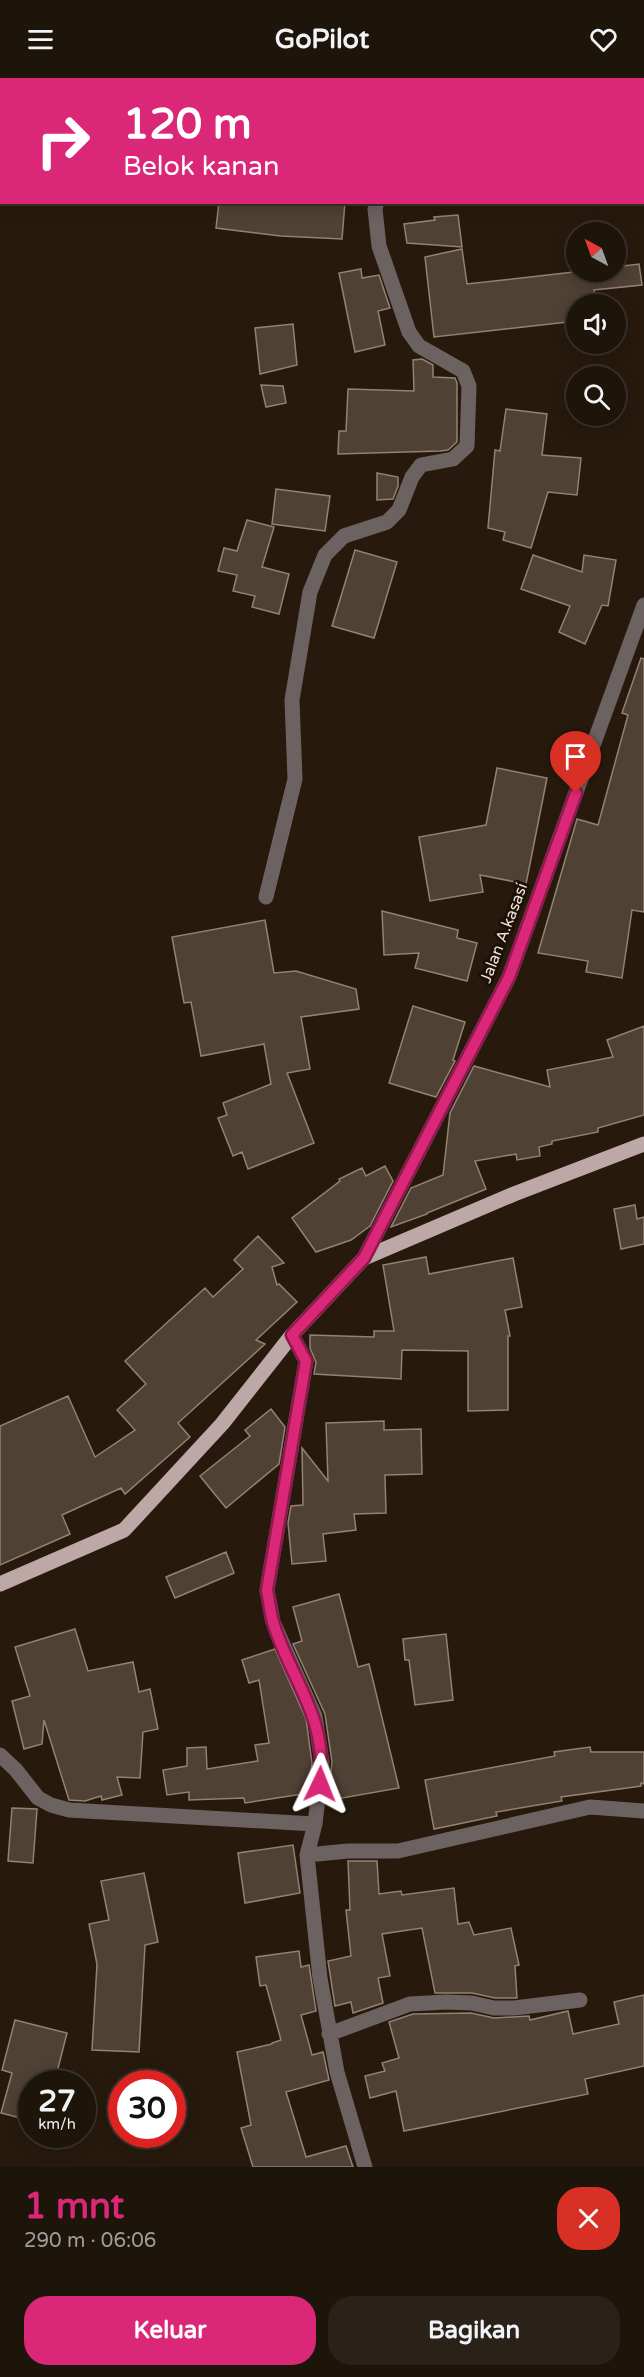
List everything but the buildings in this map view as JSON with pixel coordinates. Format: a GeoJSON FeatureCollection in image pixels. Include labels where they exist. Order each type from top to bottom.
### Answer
{"type":"FeatureCollection","features":[{"type":"Feature","properties":{"kind":"main road"},"geometry":{"type":"LineString","coordinates":[[0,1584],[124,1530],[222,1424],[292,1335],[364,1258],[514,1194],[644,1144]]}},
{"type":"Feature","properties":{"kind":"street"},"geometry":{"type":"LineString","coordinates":[[266,897],[295,779],[292,700],[310,592],[325,555],[344,536],[387,522],[399,510],[412,477],[421,465],[453,459],[467,446],[469,386],[463,370],[419,346],[409,332],[379,246],[376,204]]}},
{"type":"Feature","properties":{"kind":"street","name":"Jalan A.kasasi"},"geometry":{"type":"LineString","coordinates":[[364,1258],[509,977],[644,605]]}},
{"type":"Feature","properties":{"kind":"street"},"geometry":{"type":"LineString","coordinates":[[292,1335],[306,1361],[267,1590],[273,1622],[315,1716],[322,1763],[315,1824],[307,1855],[320,1978],[337,2072],[365,2167]]}},
{"type":"Feature","properties":{"kind":"street"},"geometry":{"type":"LineString","coordinates":[[0,1755],[16,1770],[38,1798],[51,1805],[69,1810],[315,1824]]}},
{"type":"Feature","properties":{"kind":"street"},"geometry":{"type":"LineString","coordinates":[[307,1855],[348,1851],[398,1851],[590,1808],[644,1811]]}},
{"type":"Feature","properties":{"kind":"street"},"geometry":{"type":"LineString","coordinates":[[329,2034],[410,2004],[446,2002],[514,2008],[580,2000]]}},
{"type":"Feature","properties":{"kind":"route"},"geometry":{"type":"LineString","coordinates":[[320,1784],[322,1763],[315,1716],[273,1622],[267,1590],[306,1361],[292,1335],[364,1258],[509,977],[576,793]]}}]}
